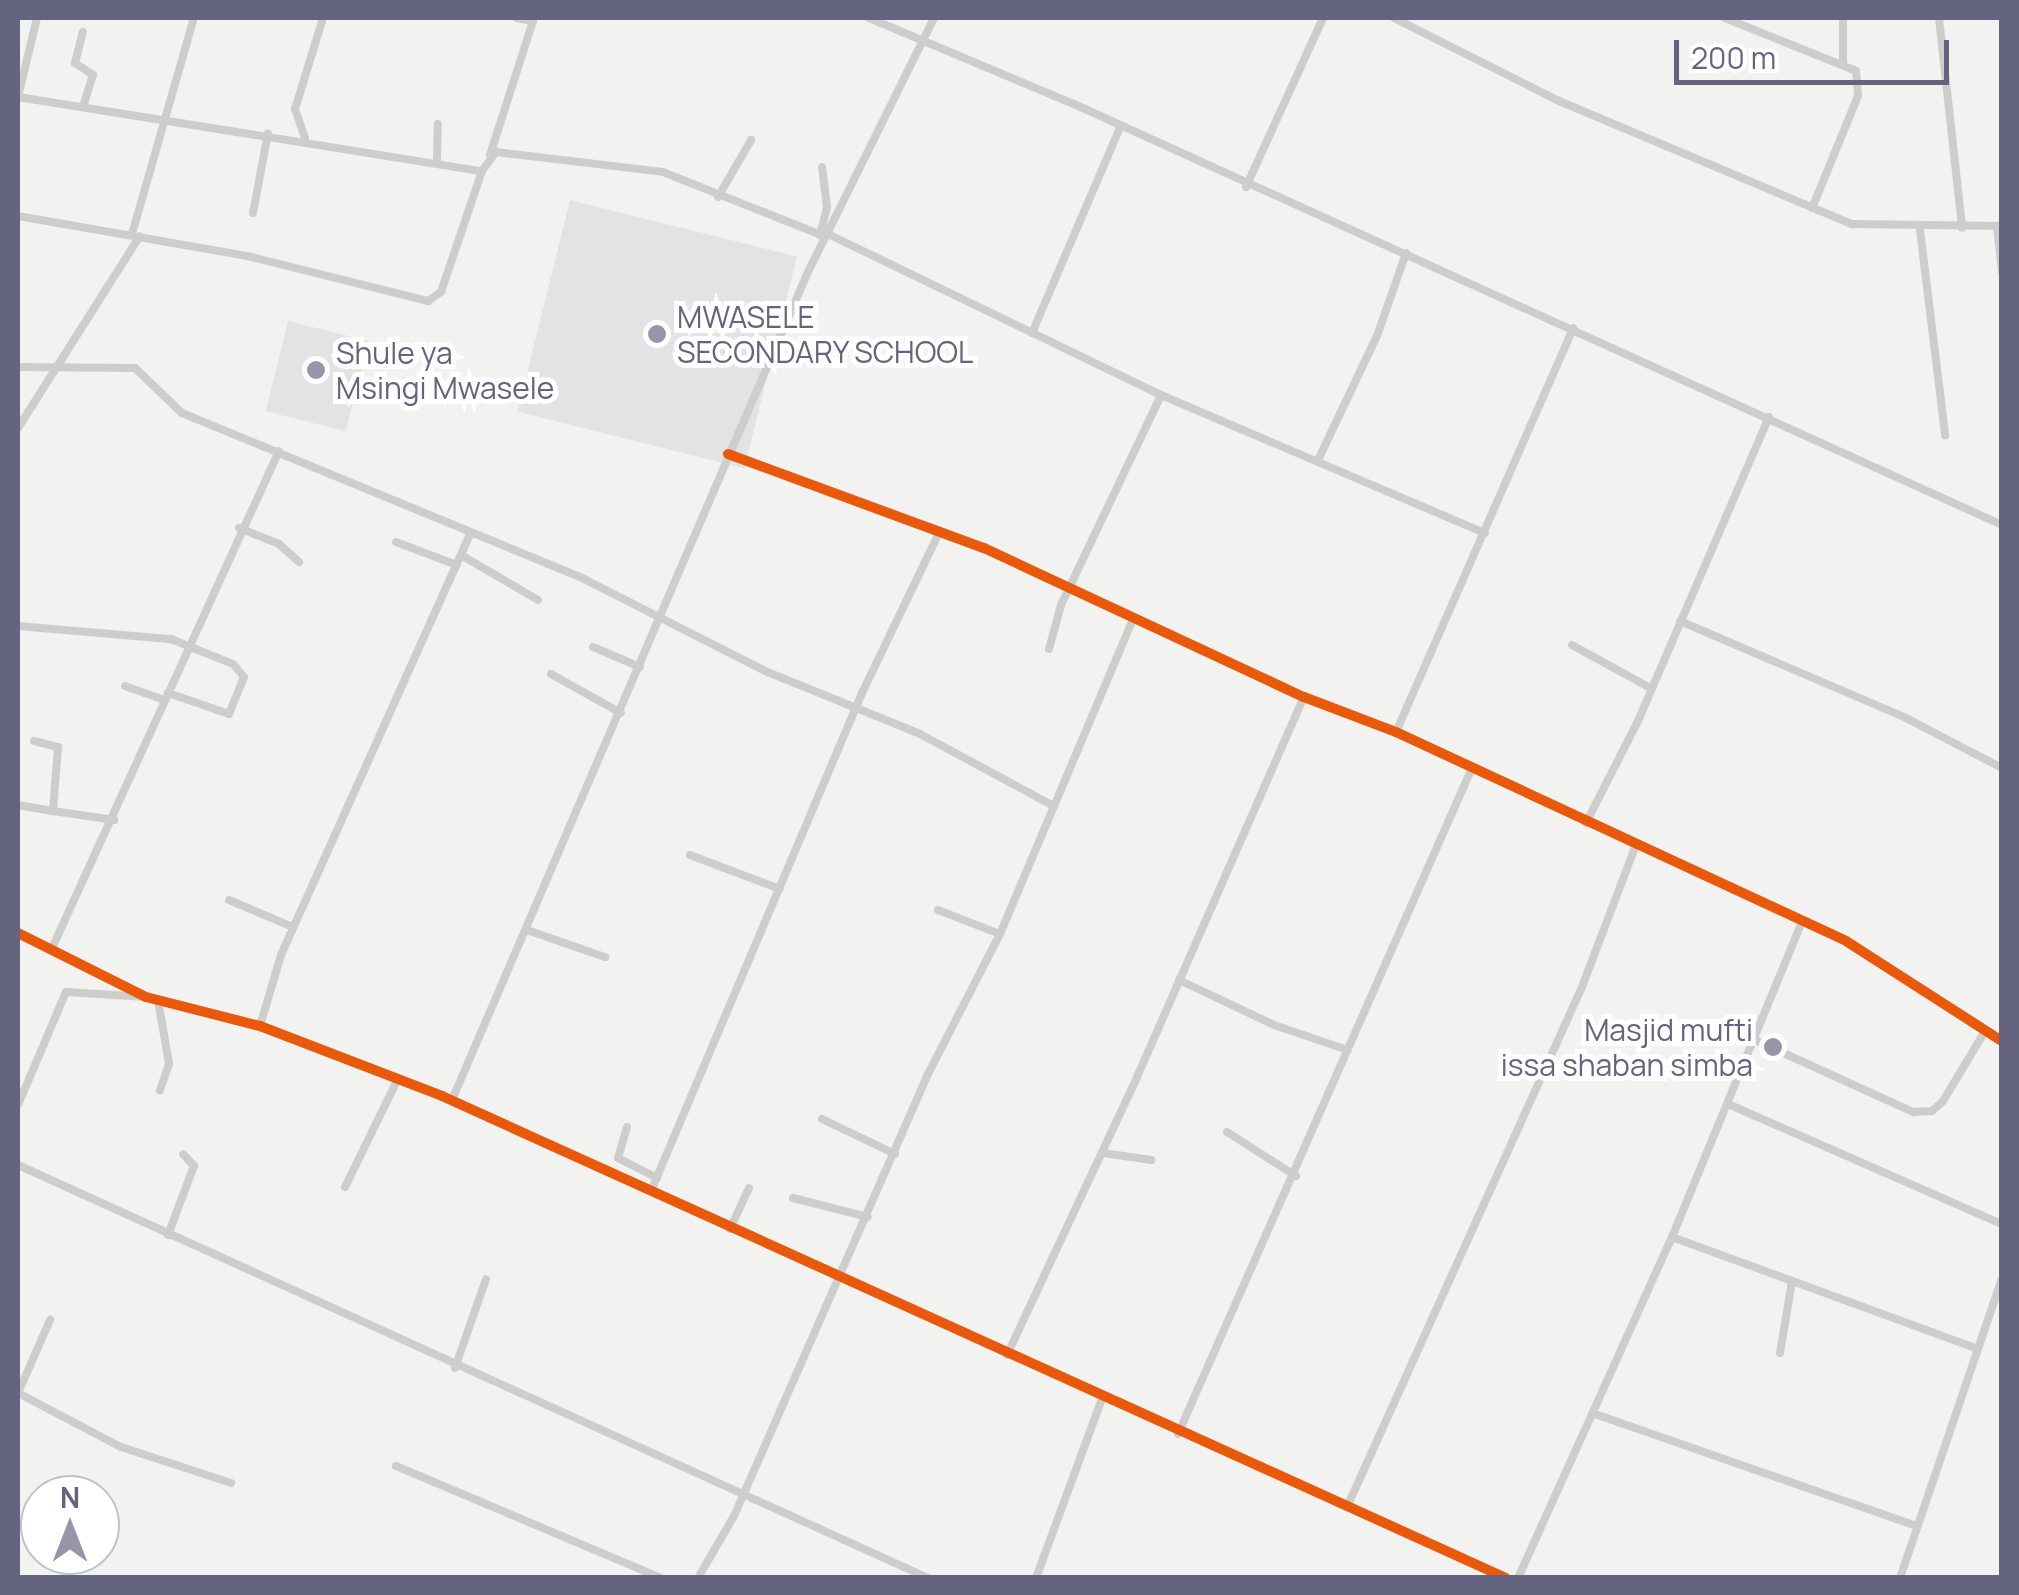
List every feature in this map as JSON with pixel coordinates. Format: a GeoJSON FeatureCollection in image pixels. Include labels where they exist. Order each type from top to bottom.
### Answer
{"type":"FeatureCollection","features":[{"type":"Feature","properties":{"kind":"street"},"geometry":{"type":"LineString","coordinates":[[37,18],[18,97],[168,123],[305,138],[482,171]]}},
{"type":"Feature","properties":{"kind":"street"},"geometry":{"type":"LineString","coordinates":[[18,428],[136,235],[194,18]]}},
{"type":"Feature","properties":{"kind":"street"},"geometry":{"type":"LineString","coordinates":[[305,138],[295,108],[322,18]]}},
{"type":"Feature","properties":{"kind":"street"},"geometry":{"type":"LineString","coordinates":[[18,216],[136,235],[432,300],[452,268],[534,19],[517,18]]}},
{"type":"Feature","properties":{"kind":"street"},"geometry":{"type":"LineString","coordinates":[[869,18],[1573,328],[2002,525]]}},
{"type":"Feature","properties":{"kind":"street"},"geometry":{"type":"LineString","coordinates":[[452,1100],[621,712],[657,615],[825,235],[934,18]]}},
{"type":"Feature","properties":{"kind":"street"},"geometry":{"type":"LineString","coordinates":[[1246,187],[1323,18]]}},
{"type":"Feature","properties":{"kind":"street"},"geometry":{"type":"LineString","coordinates":[[1394,18],[1558,101],[1868,228],[1999,226],[2002,272]]}},
{"type":"Feature","properties":{"kind":"street"},"geometry":{"type":"LineString","coordinates":[[1725,18],[1856,71],[1858,96],[1812,208]]}},
{"type":"Feature","properties":{"kind":"street"},"geometry":{"type":"LineString","coordinates":[[1843,18],[1843,64]]}},
{"type":"Feature","properties":{"kind":"street"},"geometry":{"type":"LineString","coordinates":[[1939,18],[1962,228]]}},
{"type":"Feature","properties":{"kind":"street"},"geometry":{"type":"LineString","coordinates":[[83,32],[75,62],[93,76],[83,107]]}},
{"type":"Feature","properties":{"kind":"street"},"geometry":{"type":"LineString","coordinates":[[437,163],[438,124]]}},
{"type":"Feature","properties":{"kind":"street"},"geometry":{"type":"LineString","coordinates":[[1032,333],[1120,128]]}},
{"type":"Feature","properties":{"kind":"street"},"geometry":{"type":"LineString","coordinates":[[254,213],[268,134]]}},
{"type":"Feature","properties":{"kind":"street"},"geometry":{"type":"LineString","coordinates":[[718,197],[751,140]]}},
{"type":"Feature","properties":{"kind":"street"},"geometry":{"type":"LineString","coordinates":[[490,156],[649,169],[825,235],[1161,395],[1320,458],[1485,532]]}},
{"type":"Feature","properties":{"kind":"street"},"geometry":{"type":"LineString","coordinates":[[822,168],[827,206],[825,235]]}},
{"type":"Feature","properties":{"kind":"street"},"geometry":{"type":"LineString","coordinates":[[1920,230],[1945,435]]}},
{"type":"Feature","properties":{"kind":"street"},"geometry":{"type":"LineString","coordinates":[[1320,458],[1377,336],[1406,254]]}},
{"type":"Feature","properties":{"kind":"street"},"geometry":{"type":"LineString","coordinates":[[1396,732],[1573,328]]}},
{"type":"Feature","properties":{"kind":"street"},"geometry":{"type":"LineString","coordinates":[[18,367],[60,364],[135,368],[182,413],[657,615],[765,671],[856,708],[1050,804]]}},
{"type":"Feature","properties":{"kind":"street"},"geometry":{"type":"LineString","coordinates":[[1049,648],[1071,588],[1161,395]]}},
{"type":"Feature","properties":{"kind":"street"},"geometry":{"type":"LineString","coordinates":[[1586,824],[1652,689],[1769,417]]}},
{"type":"Feature","properties":{"kind":"street"},"geometry":{"type":"LineString","coordinates":[[53,946],[114,820],[239,528],[279,451]]}},
{"type":"Feature","properties":{"kind":"street"},"geometry":{"type":"LineString","coordinates":[[728,454],[940,531],[1304,696],[1396,732],[1586,824],[1803,920],[2002,1041]]}},
{"type":"Feature","properties":{"kind":"street"},"geometry":{"type":"LineString","coordinates":[[239,528],[280,544],[299,562]]}},
{"type":"Feature","properties":{"kind":"street"},"geometry":{"type":"LineString","coordinates":[[650,1191],[856,708],[940,531]]}},
{"type":"Feature","properties":{"kind":"street"},"geometry":{"type":"LineString","coordinates":[[260,1026],[293,927],[470,535]]}},
{"type":"Feature","properties":{"kind":"street"},"geometry":{"type":"LineString","coordinates":[[396,542],[458,565]]}},
{"type":"Feature","properties":{"kind":"street"},"geometry":{"type":"LineString","coordinates":[[462,555],[538,600]]}},
{"type":"Feature","properties":{"kind":"street"},"geometry":{"type":"LineString","coordinates":[[698,1578],[743,1493],[895,1154],[1000,934],[1050,804],[1133,619]]}},
{"type":"Feature","properties":{"kind":"street"},"geometry":{"type":"LineString","coordinates":[[1680,621],[1906,718],[2002,768]]}},
{"type":"Feature","properties":{"kind":"street"},"geometry":{"type":"LineString","coordinates":[[18,626],[122,632],[189,645],[242,671],[238,702],[226,714],[125,686]]}},
{"type":"Feature","properties":{"kind":"street"},"geometry":{"type":"LineString","coordinates":[[1572,646],[1652,689]]}},
{"type":"Feature","properties":{"kind":"street"},"geometry":{"type":"LineString","coordinates":[[593,647],[640,667]]}},
{"type":"Feature","properties":{"kind":"street"},"geometry":{"type":"LineString","coordinates":[[551,674],[621,712]]}},
{"type":"Feature","properties":{"kind":"street"},"geometry":{"type":"LineString","coordinates":[[1006,1355],[1103,1153],[1304,696]]}},
{"type":"Feature","properties":{"kind":"street"},"geometry":{"type":"LineString","coordinates":[[34,741],[58,747],[53,811]]}},
{"type":"Feature","properties":{"kind":"street"},"geometry":{"type":"LineString","coordinates":[[1178,1434],[1296,1176],[1471,770]]}},
{"type":"Feature","properties":{"kind":"street"},"geometry":{"type":"LineString","coordinates":[[18,805],[114,820]]}},
{"type":"Feature","properties":{"kind":"street"},"geometry":{"type":"LineString","coordinates":[[1347,1507],[1582,987],[1636,845]]}},
{"type":"Feature","properties":{"kind":"street"},"geometry":{"type":"LineString","coordinates":[[690,855],[780,889]]}},
{"type":"Feature","properties":{"kind":"street"},"geometry":{"type":"LineString","coordinates":[[228,900],[293,927]]}},
{"type":"Feature","properties":{"kind":"street"},"geometry":{"type":"LineString","coordinates":[[938,910],[1000,934]]}},
{"type":"Feature","properties":{"kind":"street"},"geometry":{"type":"LineString","coordinates":[[1518,1578],[1672,1237],[1803,920]]}},
{"type":"Feature","properties":{"kind":"street"},"geometry":{"type":"LineString","coordinates":[[527,930],[605,957]]}},
{"type":"Feature","properties":{"kind":"street"},"geometry":{"type":"LineString","coordinates":[[18,932],[53,946],[146,998]]}},
{"type":"Feature","properties":{"kind":"street"},"geometry":{"type":"LineString","coordinates":[[1179,980],[1274,1025],[1348,1050]]}},
{"type":"Feature","properties":{"kind":"street"},"geometry":{"type":"LineString","coordinates":[[18,1105],[66,992],[158,1000],[260,1026],[452,1100],[1178,1434],[1506,1578]]}},
{"type":"Feature","properties":{"kind":"street"},"geometry":{"type":"LineString","coordinates":[[158,1000],[169,1064],[160,1090]]}},
{"type":"Feature","properties":{"kind":"street"},"geometry":{"type":"LineString","coordinates":[[1755,1040],[1914,1112],[1932,1110],[1943,1101],[1985,1030]]}},
{"type":"Feature","properties":{"kind":"street"},"geometry":{"type":"LineString","coordinates":[[345,1188],[397,1081]]}},
{"type":"Feature","properties":{"kind":"street"},"geometry":{"type":"LineString","coordinates":[[1728,1104],[2002,1224]]}},
{"type":"Feature","properties":{"kind":"street"},"geometry":{"type":"LineString","coordinates":[[822,1118],[895,1154]]}},
{"type":"Feature","properties":{"kind":"street"},"geometry":{"type":"LineString","coordinates":[[626,1127],[617,1156],[657,1178]]}},
{"type":"Feature","properties":{"kind":"street"},"geometry":{"type":"LineString","coordinates":[[1227,1132],[1296,1176]]}},
{"type":"Feature","properties":{"kind":"street"},"geometry":{"type":"LineString","coordinates":[[1103,1153],[1151,1160]]}},
{"type":"Feature","properties":{"kind":"street"},"geometry":{"type":"LineString","coordinates":[[168,1235],[194,1166],[184,1154]]}},
{"type":"Feature","properties":{"kind":"street"},"geometry":{"type":"LineString","coordinates":[[18,1165],[455,1368],[928,1578]]}},
{"type":"Feature","properties":{"kind":"street"},"geometry":{"type":"LineString","coordinates":[[730,1229],[749,1188]]}},
{"type":"Feature","properties":{"kind":"street"},"geometry":{"type":"LineString","coordinates":[[794,1198],[868,1217]]}},
{"type":"Feature","properties":{"kind":"street"},"geometry":{"type":"LineString","coordinates":[[1672,1237],[1975,1348]]}},
{"type":"Feature","properties":{"kind":"street"},"geometry":{"type":"LineString","coordinates":[[1900,1578],[1975,1348],[2002,1279]]}},
{"type":"Feature","properties":{"kind":"street"},"geometry":{"type":"LineString","coordinates":[[455,1368],[486,1280]]}},
{"type":"Feature","properties":{"kind":"street"},"geometry":{"type":"LineString","coordinates":[[1780,1353],[1792,1281]]}},
{"type":"Feature","properties":{"kind":"street"},"geometry":{"type":"LineString","coordinates":[[50,1320],[18,1393],[121,1447],[231,1484]]}},
{"type":"Feature","properties":{"kind":"street"},"geometry":{"type":"LineString","coordinates":[[1036,1578],[1102,1399]]}},
{"type":"Feature","properties":{"kind":"street"},"geometry":{"type":"LineString","coordinates":[[1595,1414],[1916,1526]]}},
{"type":"Feature","properties":{"kind":"street"},"geometry":{"type":"LineString","coordinates":[[396,1466],[660,1578]]}},
{"type":"Feature","properties":{"kind":"shaded area","name":"MWASELE SECONDARY SCHOOL"},"geometry":{"type":"Polygon","coordinates":[[[570,200],[797,257],[744,468],[517,412],[570,200]]]}},
{"type":"Feature","properties":{"kind":"shaded area"},"geometry":{"type":"Polygon","coordinates":[[[288,321],[369,341],[346,431],[266,411],[288,321]]]}},
{"type":"Feature","properties":{"kind":"cycle path"},"geometry":{"type":"LineString","coordinates":[[728,454],[984,548],[1304,697],[1396,732],[1846,941],[2002,1041]]}},
{"type":"Feature","properties":{"kind":"cycle path"},"geometry":{"type":"LineString","coordinates":[[18,933],[146,997],[260,1026],[442,1096],[1506,1578]]}},
{"type":"Feature","properties":{"kind":"place","name":"MWASELE SECONDARY SCHOOL"},"geometry":{"type":"Point","coordinates":[657,334]}},
{"type":"Feature","properties":{"kind":"place","name":"Shule ya Msingi Mwasele"},"geometry":{"type":"Point","coordinates":[316,370]}},
{"type":"Feature","properties":{"kind":"place","name":"Masjid mufti issa shaban simba"},"geometry":{"type":"Point","coordinates":[1773,1047]}}]}
